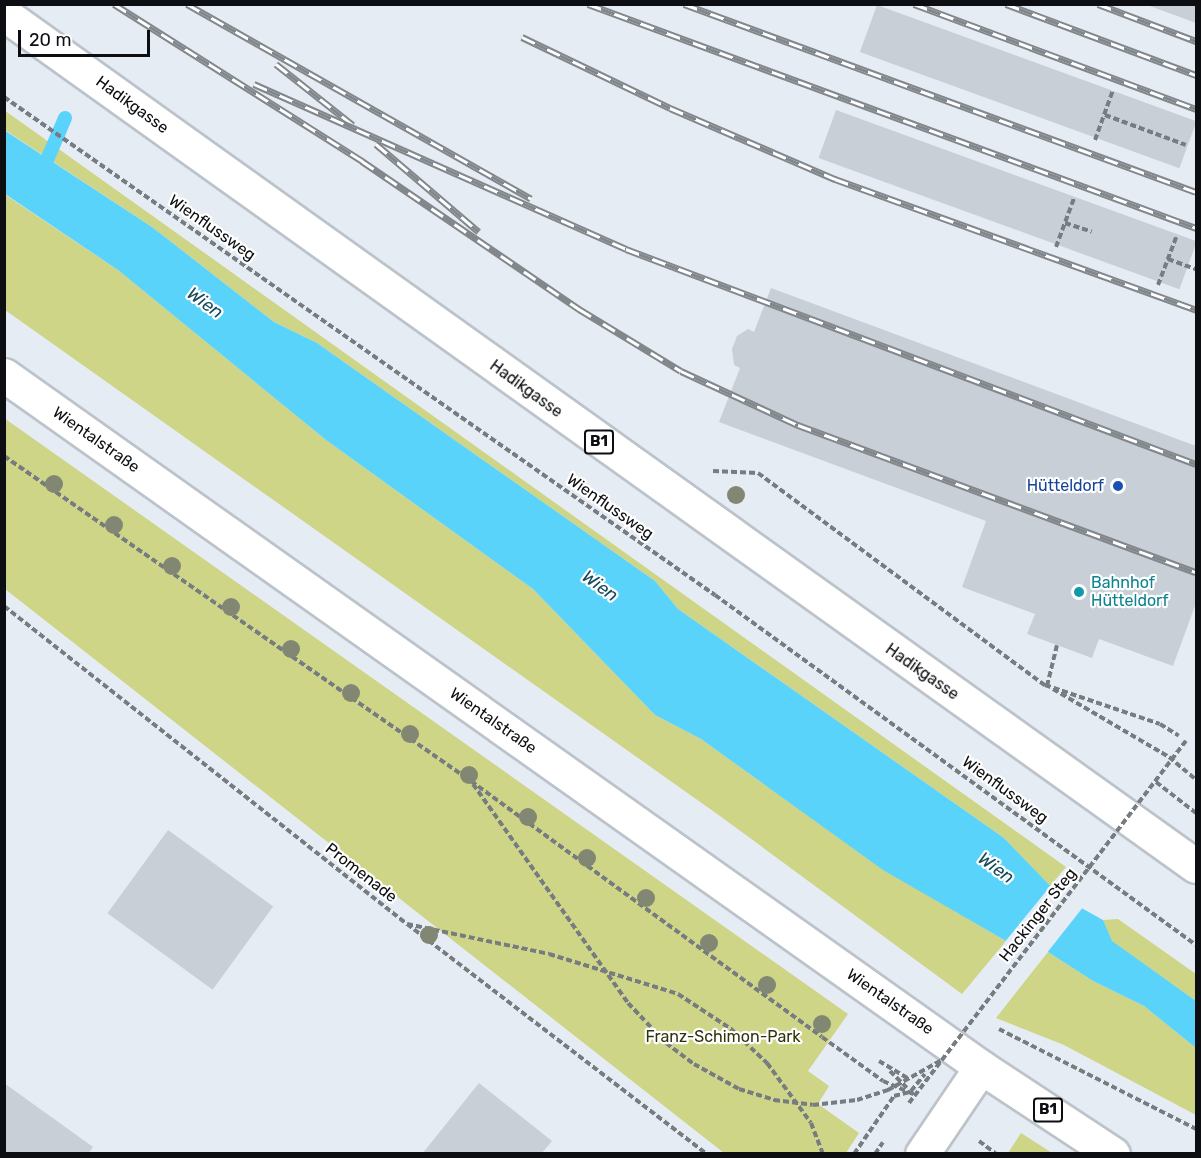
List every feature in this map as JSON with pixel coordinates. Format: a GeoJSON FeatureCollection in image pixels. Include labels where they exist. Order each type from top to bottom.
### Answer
{"type":"FeatureCollection","features":[{"type":"Feature","properties":{"kind":"main road","name":"Hadikgasse"},"geometry":{"type":"LineString","coordinates":[[4,14],[1197,866]]}},
{"type":"Feature","properties":{"kind":"main road","name":"Wientalstraße"},"geometry":{"type":"LineString","coordinates":[[4,375],[981,1067]]}},
{"type":"Feature","properties":{"kind":"main road"},"geometry":{"type":"LineString","coordinates":[[921,1154],[981,1067]]}},
{"type":"Feature","properties":{"kind":"main road","name":"B1"},"geometry":{"type":"LineString","coordinates":[[981,1067],[1113,1154]]}},
{"type":"Feature","properties":{"kind":"path"},"geometry":{"type":"LineString","coordinates":[[1095,140],[1113,90]]}},
{"type":"Feature","properties":{"kind":"path","name":"Wienflussweg"},"geometry":{"type":"LineString","coordinates":[[4,97],[715,595],[1197,945]]}},
{"type":"Feature","properties":{"kind":"path"},"geometry":{"type":"LineString","coordinates":[[1105,115],[1186,145]]}},
{"type":"Feature","properties":{"kind":"path"},"geometry":{"type":"LineString","coordinates":[[1056,247],[1074,198]]}},
{"type":"Feature","properties":{"kind":"path"},"geometry":{"type":"LineString","coordinates":[[1065,223],[1092,232]]}},
{"type":"Feature","properties":{"kind":"path"},"geometry":{"type":"LineString","coordinates":[[1158,285],[1177,235]]}},
{"type":"Feature","properties":{"kind":"path"},"geometry":{"type":"LineString","coordinates":[[1168,259],[1196,269]]}},
{"type":"Feature","properties":{"kind":"path"},"geometry":{"type":"LineString","coordinates":[[4,456],[471,781],[883,1081],[911,1092]]}},
{"type":"Feature","properties":{"kind":"path","name":"Promenade"},"geometry":{"type":"LineString","coordinates":[[4,606],[407,924],[707,1154]]}},
{"type":"Feature","properties":{"kind":"path"},"geometry":{"type":"LineString","coordinates":[[1045,685],[1057,645]]}},
{"type":"Feature","properties":{"kind":"path"},"geometry":{"type":"LineString","coordinates":[[1045,685],[1160,724],[1179,736]]}},
{"type":"Feature","properties":{"kind":"path"},"geometry":{"type":"LineString","coordinates":[[1045,685],[1169,757],[1197,780]]}},
{"type":"Feature","properties":{"kind":"path","name":"Hackinger Steg"},"geometry":{"type":"LineString","coordinates":[[909,1103],[1186,741]]}},
{"type":"Feature","properties":{"kind":"path"},"geometry":{"type":"LineString","coordinates":[[471,781],[628,1003],[666,1042],[694,1064],[755,1095],[790,1103],[835,1103],[874,1095],[944,1059]]}},
{"type":"Feature","properties":{"kind":"path"},"geometry":{"type":"LineString","coordinates":[[1156,782],[1197,813]]}},
{"type":"Feature","properties":{"kind":"path"},"geometry":{"type":"LineString","coordinates":[[407,924],[603,969],[678,994],[731,1029],[789,1089],[811,1123],[823,1154]]}},
{"type":"Feature","properties":{"kind":"path"},"geometry":{"type":"LineString","coordinates":[[971,1015],[981,1020]]}},
{"type":"Feature","properties":{"kind":"path"},"geometry":{"type":"LineString","coordinates":[[991,1024],[1197,1129]]}},
{"type":"Feature","properties":{"kind":"path"},"geometry":{"type":"LineString","coordinates":[[879,1061],[909,1079]]}},
{"type":"Feature","properties":{"kind":"path"},"geometry":{"type":"LineString","coordinates":[[887,1067],[911,1092],[996,1154]]}},
{"type":"Feature","properties":{"kind":"path"},"geometry":{"type":"LineString","coordinates":[[854,1154],[894,1096],[911,1092]]}},
{"type":"Feature","properties":{"kind":"green space"},"geometry":{"type":"Polygon","coordinates":[[[4,110],[1066,867],[1050,886],[1004,838],[678,609],[655,581],[317,343],[274,322],[152,227],[5,130],[4,110]]]}},
{"type":"Feature","properties":{"kind":"green space"},"geometry":{"type":"Polygon","coordinates":[[[4,194],[118,270],[326,440],[533,589],[655,715],[701,739],[881,868],[1006,941],[962,994],[720,816],[5,310],[4,194]]]}},
{"type":"Feature","properties":{"kind":"green space","name":"Franz-Schimon-Park"},"geometry":{"type":"Polygon","coordinates":[[[4,418],[848,1014],[808,1071],[829,1086],[818,1104],[859,1133],[846,1153],[724,1153],[5,589],[4,418]]]}},
{"type":"Feature","properties":{"kind":"green space"},"geometry":{"type":"Polygon","coordinates":[[[1118,919],[1196,974],[1196,1001],[1111,941],[1103,920],[1118,919]]]}},
{"type":"Feature","properties":{"kind":"green space"},"geometry":{"type":"Polygon","coordinates":[[[1048,952],[1093,981],[1144,1006],[1196,1048],[1196,1115],[1064,1045],[996,1018],[1048,952]]]}},
{"type":"Feature","properties":{"kind":"green space"},"geometry":{"type":"Polygon","coordinates":[[[1021,1133],[1052,1153],[1008,1153],[1021,1133]]]}},
{"type":"Feature","properties":{"kind":"water","name":"Wien"},"geometry":{"type":"Polygon","coordinates":[[[4,130],[152,227],[274,322],[317,343],[655,581],[678,609],[1004,838],[1060,896],[1103,920],[1112,941],[1196,1001],[1196,1048],[1144,1006],[1093,981],[1048,952],[1006,941],[883,870],[701,739],[655,715],[533,589],[326,440],[118,270],[5,194],[4,130]]]}},
{"type":"Feature","properties":{"kind":"pier"},"geometry":{"type":"Polygon","coordinates":[[[1052,884],[1084,906],[1046,954],[1004,943],[1052,884]]]}},
{"type":"Feature","properties":{"kind":"building"},"geometry":{"type":"Polygon","coordinates":[[[1196,4],[1196,23],[1147,5],[1196,4]]]}},
{"type":"Feature","properties":{"kind":"building"},"geometry":{"type":"Polygon","coordinates":[[[877,5],[1196,121],[1179,168],[860,52],[877,5]]]}},
{"type":"Feature","properties":{"kind":"building"},"geometry":{"type":"Polygon","coordinates":[[[836,110],[1196,241],[1179,289],[819,158],[836,110]]]}},
{"type":"Feature","properties":{"kind":"building"},"geometry":{"type":"Polygon","coordinates":[[[771,288],[1196,446],[1196,603],[1173,666],[1099,639],[1092,658],[1027,634],[1035,614],[962,587],[986,521],[719,422],[740,368],[734,365],[732,349],[737,336],[748,329],[754,332],[771,288]]]}},
{"type":"Feature","properties":{"kind":"building"},"geometry":{"type":"Polygon","coordinates":[[[168,830],[273,906],[213,990],[107,913],[168,830]]]}},
{"type":"Feature","properties":{"kind":"building"},"geometry":{"type":"Polygon","coordinates":[[[4,1083],[93,1147],[88,1154],[4,1154],[4,1083]]]}},
{"type":"Feature","properties":{"kind":"building"},"geometry":{"type":"Polygon","coordinates":[[[479,1083],[552,1141],[541,1154],[422,1154],[479,1083]]]}},
{"type":"Feature","properties":{"kind":"waterway"},"geometry":{"type":"LineString","coordinates":[[41,174],[65,118]]}},
{"type":"Feature","properties":{"kind":"railway"},"geometry":{"type":"LineString","coordinates":[[114,4],[362,161],[579,309],[681,371],[798,425],[1196,572]]}},
{"type":"Feature","properties":{"kind":"railway"},"geometry":{"type":"LineString","coordinates":[[187,4],[531,199]]}},
{"type":"Feature","properties":{"kind":"railway"},"geometry":{"type":"LineString","coordinates":[[588,4],[1196,228]]}},
{"type":"Feature","properties":{"kind":"railway"},"geometry":{"type":"LineString","coordinates":[[684,4],[1196,192]]}},
{"type":"Feature","properties":{"kind":"railway"},"geometry":{"type":"LineString","coordinates":[[914,4],[1196,109]]}},
{"type":"Feature","properties":{"kind":"railway"},"geometry":{"type":"LineString","coordinates":[[1006,4],[1196,75]]}},
{"type":"Feature","properties":{"kind":"railway"},"geometry":{"type":"LineString","coordinates":[[1098,4],[1196,41]]}},
{"type":"Feature","properties":{"kind":"railway"},"geometry":{"type":"LineString","coordinates":[[522,37],[670,108],[835,179],[1196,310]]}},
{"type":"Feature","properties":{"kind":"railway"},"geometry":{"type":"LineString","coordinates":[[276,64],[353,125]]}},
{"type":"Feature","properties":{"kind":"railway"},"geometry":{"type":"LineString","coordinates":[[254,84],[626,249],[1196,464]]}},
{"type":"Feature","properties":{"kind":"railway"},"geometry":{"type":"LineString","coordinates":[[376,144],[479,232]]}},
{"type":"Feature","properties":{"kind":"place","name":"Hütteldorf"},"geometry":{"type":"Point","coordinates":[1118,486]}},
{"type":"Feature","properties":{"kind":"place","name":"Bahnhof Hütteldorf"},"geometry":{"type":"Point","coordinates":[1079,592]}}]}
